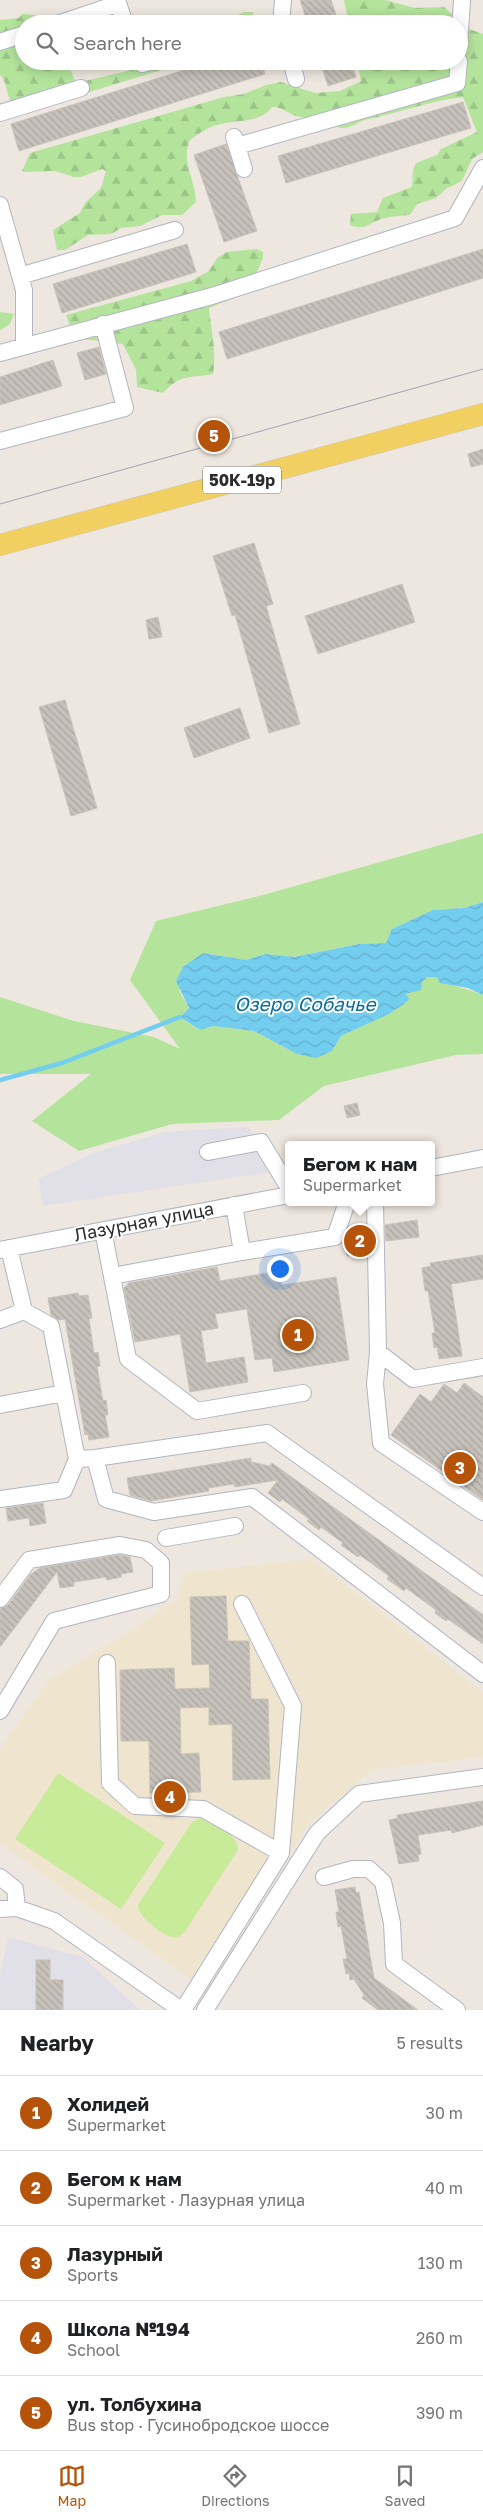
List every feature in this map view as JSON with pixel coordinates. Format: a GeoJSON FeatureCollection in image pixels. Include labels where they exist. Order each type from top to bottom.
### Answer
{"type":"FeatureCollection","features":[{"type":"Feature","properties":{"kind":"main road","name":"50К-19р"},"geometry":{"type":"LineString","coordinates":[[0,545],[483,414]]}},
{"type":"Feature","properties":{"kind":"street"},"geometry":{"type":"LineString","coordinates":[[282,15],[283,0]]}},
{"type":"Feature","properties":{"kind":"street"},"geometry":{"type":"LineString","coordinates":[[461,15],[462,0]]}},
{"type":"Feature","properties":{"kind":"street"},"geometry":{"type":"LineString","coordinates":[[82,15],[117,2],[122,15]]}},
{"type":"Feature","properties":{"kind":"street"},"geometry":{"type":"LineString","coordinates":[[0,42],[15,37]]}},
{"type":"Feature","properties":{"kind":"street"},"geometry":{"type":"LineString","coordinates":[[294,70],[296,79]]}},
{"type":"Feature","properties":{"kind":"street"},"geometry":{"type":"LineString","coordinates":[[244,169],[235,142],[457,83],[458,70]]}},
{"type":"Feature","properties":{"kind":"street"},"geometry":{"type":"LineString","coordinates":[[0,113],[81,88]]}},
{"type":"Feature","properties":{"kind":"street"},"geometry":{"type":"LineString","coordinates":[[0,353],[212,296],[455,218],[483,168]]}},
{"type":"Feature","properties":{"kind":"street"},"geometry":{"type":"LineString","coordinates":[[0,206],[24,290],[24,346]]}},
{"type":"Feature","properties":{"kind":"street"},"geometry":{"type":"LineString","coordinates":[[20,276],[175,230]]}},
{"type":"Feature","properties":{"kind":"street"},"geometry":{"type":"LineString","coordinates":[[0,441],[125,408],[103,324]]}},
{"type":"Feature","properties":{"kind":"street"},"geometry":{"type":"LineString","coordinates":[[208,1152],[261,1142],[285,1181]]}},
{"type":"Feature","properties":{"kind":"street"},"geometry":{"type":"LineString","coordinates":[[435,1167],[483,1158]]}},
{"type":"Feature","properties":{"kind":"street","name":"Лазурная улица"},"geometry":{"type":"LineString","coordinates":[[4,1249],[285,1196]]}},
{"type":"Feature","properties":{"kind":"street"},"geometry":{"type":"LineString","coordinates":[[234,1205],[242,1252]]}},
{"type":"Feature","properties":{"kind":"street"},"geometry":{"type":"LineString","coordinates":[[112,1276],[335,1237],[345,1206]]}},
{"type":"Feature","properties":{"kind":"street"},"geometry":{"type":"LineString","coordinates":[[375,1206],[378,1352],[375,1384],[381,1443],[483,1512]]}},
{"type":"Feature","properties":{"kind":"street"},"geometry":{"type":"LineString","coordinates":[[103,1230],[128,1360],[197,1411],[303,1393]]}},
{"type":"Feature","properties":{"kind":"street"},"geometry":{"type":"LineString","coordinates":[[0,1499],[64,1490],[77,1459],[50,1326],[24,1311],[4,1249]]}},
{"type":"Feature","properties":{"kind":"street"},"geometry":{"type":"LineString","coordinates":[[0,1320],[24,1311]]}},
{"type":"Feature","properties":{"kind":"street"},"geometry":{"type":"LineString","coordinates":[[378,1352],[413,1379],[483,1367]]}},
{"type":"Feature","properties":{"kind":"street"},"geometry":{"type":"LineString","coordinates":[[0,1405],[64,1393]]}},
{"type":"Feature","properties":{"kind":"street"},"geometry":{"type":"LineString","coordinates":[[77,1459],[267,1433],[483,1587]]}},
{"type":"Feature","properties":{"kind":"street"},"geometry":{"type":"LineString","coordinates":[[95,1458],[106,1499],[154,1512],[252,1497],[483,1674]]}},
{"type":"Feature","properties":{"kind":"street"},"geometry":{"type":"LineString","coordinates":[[0,1711],[54,1621],[161,1594],[161,1563],[166,1538],[154,1512]]}},
{"type":"Feature","properties":{"kind":"street"},"geometry":{"type":"LineString","coordinates":[[166,1538],[235,1526]]}},
{"type":"Feature","properties":{"kind":"street"},"geometry":{"type":"LineString","coordinates":[[0,1599],[29,1560],[120,1545],[146,1550],[161,1563]]}},
{"type":"Feature","properties":{"kind":"street"},"geometry":{"type":"LineString","coordinates":[[0,1909],[16,1908],[54,1921],[182,2010],[280,1853],[293,1706],[242,1604]]}},
{"type":"Feature","properties":{"kind":"street"},"geometry":{"type":"LineString","coordinates":[[107,1663],[110,1783],[135,1806],[203,1809],[280,1853]]}},
{"type":"Feature","properties":{"kind":"street"},"geometry":{"type":"LineString","coordinates":[[205,2010],[317,1832],[358,1794],[483,1777]]}},
{"type":"Feature","properties":{"kind":"street"},"geometry":{"type":"LineString","coordinates":[[324,1877],[353,1869],[370,1869],[383,1882],[392,1923],[394,1964],[457,2010]]}},
{"type":"Feature","properties":{"kind":"street"},"geometry":{"type":"LineString","coordinates":[[0,1877],[16,1889],[16,1908]]}},
{"type":"Feature","properties":{"kind":"shaded area"},"geometry":{"type":"Polygon","coordinates":[[[249,1127],[271,1172],[43,1206],[38,1179],[93,1153],[165,1132],[249,1127]]]}},
{"type":"Feature","properties":{"kind":"shaded area"},"geometry":{"type":"Polygon","coordinates":[[[312,1559],[483,1692],[483,1757],[372,1770],[308,1824],[210,1993],[0,1843],[0,1748],[49,1680],[123,1636],[177,1599],[185,1573],[312,1559]]]}},
{"type":"Feature","properties":{"kind":"shaded area"},"geometry":{"type":"Polygon","coordinates":[[[8,1937],[83,1957],[140,2010],[0,2010],[0,1973],[8,1937]]]}},
{"type":"Feature","properties":{"kind":"green space"},"geometry":{"type":"Polygon","coordinates":[[[344,0],[385,0],[415,8],[444,7],[453,15],[347,15],[344,0]]]}},
{"type":"Feature","properties":{"kind":"green space"},"geometry":{"type":"Polygon","coordinates":[[[244,12],[253,12],[253,15],[238,15],[244,12]]]}},
{"type":"Feature","properties":{"kind":"green space"},"geometry":{"type":"Polygon","coordinates":[[[15,18],[15,70],[71,70],[76,83],[132,70],[162,70],[14,115],[4,80],[0,75],[0,20],[15,18]]]}},
{"type":"Feature","properties":{"kind":"green space"},"geometry":{"type":"Polygon","coordinates":[[[468,28],[483,34],[483,152],[472,159],[462,181],[446,189],[436,198],[417,204],[410,215],[380,219],[364,227],[350,225],[351,214],[377,212],[383,198],[412,187],[413,170],[416,163],[437,155],[441,149],[477,132],[463,97],[426,104],[365,120],[343,128],[323,119],[299,117],[272,107],[255,119],[217,125],[190,140],[187,155],[196,202],[182,215],[162,215],[140,226],[121,228],[111,234],[88,235],[65,250],[57,250],[53,230],[80,213],[85,203],[101,188],[106,171],[102,169],[81,177],[74,177],[55,171],[22,171],[30,153],[224,97],[244,94],[266,85],[281,82],[315,93],[340,91],[361,81],[359,70],[468,70],[468,28]]]}},
{"type":"Feature","properties":{"kind":"green space"},"geometry":{"type":"Polygon","coordinates":[[[257,249],[263,252],[263,258],[249,292],[209,308],[214,349],[213,374],[185,378],[175,382],[163,393],[137,387],[136,370],[123,344],[75,338],[66,315],[191,281],[209,271],[217,258],[227,252],[257,249]]]}},
{"type":"Feature","properties":{"kind":"green space"},"geometry":{"type":"Polygon","coordinates":[[[0,312],[14,314],[10,324],[0,330],[0,312]]]}},
{"type":"Feature","properties":{"kind":"green space"},"geometry":{"type":"Polygon","coordinates":[[[483,833],[483,902],[464,908],[433,910],[387,943],[359,944],[294,957],[266,954],[246,960],[203,953],[179,990],[189,1008],[180,1017],[199,1030],[213,1026],[254,1031],[297,1054],[332,1051],[341,1036],[389,1014],[408,1001],[404,994],[427,977],[437,977],[447,983],[483,995],[483,1054],[456,1055],[324,1086],[279,1120],[172,1124],[79,1151],[32,1121],[91,1074],[0,1074],[0,997],[74,1021],[154,1037],[180,1049],[130,980],[156,921],[263,895],[483,833]]]}},
{"type":"Feature","properties":{"kind":"green space"},"geometry":{"type":"Polygon","coordinates":[[[58,1773],[165,1843],[121,1909],[15,1839],[58,1773]]]}},
{"type":"Feature","properties":{"kind":"green space"},"geometry":{"type":"Polygon","coordinates":[[[201,1818],[218,1825],[230,1834],[238,1850],[184,1933],[176,1937],[168,1936],[146,1919],[138,1905],[192,1822],[201,1818]]]}},
{"type":"Feature","properties":{"kind":"water","name":"Озеро Собачье"},"geometry":{"type":"Polygon","coordinates":[[[483,902],[483,995],[468,988],[440,983],[437,977],[427,977],[422,982],[421,990],[405,994],[409,998],[408,1001],[389,1014],[341,1036],[332,1051],[316,1058],[297,1054],[254,1031],[213,1026],[200,1030],[180,1017],[189,1008],[176,981],[183,967],[203,953],[246,960],[266,954],[294,957],[359,944],[386,943],[392,929],[433,910],[464,908],[483,902]]]}},
{"type":"Feature","properties":{"kind":"building"},"geometry":{"type":"Polygon","coordinates":[[[300,0],[331,0],[336,15],[305,15],[300,0]]]}},
{"type":"Feature","properties":{"kind":"building"},"geometry":{"type":"Polygon","coordinates":[[[184,70],[264,70],[265,74],[19,151],[11,124],[184,70]]]}},
{"type":"Feature","properties":{"kind":"building"},"geometry":{"type":"Polygon","coordinates":[[[323,70],[354,70],[356,77],[328,86],[323,70]]]}},
{"type":"Feature","properties":{"kind":"building"},"geometry":{"type":"Polygon","coordinates":[[[463,102],[471,128],[286,183],[278,156],[463,102]]]}},
{"type":"Feature","properties":{"kind":"building"},"geometry":{"type":"Polygon","coordinates":[[[226,144],[257,231],[224,242],[194,155],[226,144]]]}},
{"type":"Feature","properties":{"kind":"building"},"geometry":{"type":"Polygon","coordinates":[[[187,244],[196,272],[62,313],[53,284],[187,244]]]}},
{"type":"Feature","properties":{"kind":"building"},"geometry":{"type":"Polygon","coordinates":[[[483,249],[483,278],[227,359],[219,332],[483,249]]]}},
{"type":"Feature","properties":{"kind":"building"},"geometry":{"type":"Polygon","coordinates":[[[99,347],[106,374],[85,380],[77,353],[99,347]]]}},
{"type":"Feature","properties":{"kind":"building"},"geometry":{"type":"Polygon","coordinates":[[[53,360],[62,386],[0,405],[0,377],[53,360]]]}},
{"type":"Feature","properties":{"kind":"building"},"geometry":{"type":"Polygon","coordinates":[[[483,449],[483,464],[471,467],[468,454],[483,449]]]}},
{"type":"Feature","properties":{"kind":"building"},"geometry":{"type":"Polygon","coordinates":[[[254,543],[273,604],[266,606],[300,724],[269,733],[235,615],[232,616],[213,556],[254,543]]]}},
{"type":"Feature","properties":{"kind":"building"},"geometry":{"type":"Polygon","coordinates":[[[402,584],[415,622],[318,654],[305,616],[402,584]]]}},
{"type":"Feature","properties":{"kind":"building"},"geometry":{"type":"Polygon","coordinates":[[[158,617],[162,637],[149,639],[146,620],[158,617]]]}},
{"type":"Feature","properties":{"kind":"building"},"geometry":{"type":"Polygon","coordinates":[[[65,700],[97,808],[71,816],[39,707],[65,700]]]}},
{"type":"Feature","properties":{"kind":"building"},"geometry":{"type":"Polygon","coordinates":[[[240,708],[250,738],[194,758],[184,728],[240,708]]]}},
{"type":"Feature","properties":{"kind":"building"},"geometry":{"type":"Polygon","coordinates":[[[357,1103],[360,1115],[347,1118],[344,1106],[357,1103]]]}},
{"type":"Feature","properties":{"kind":"building"},"geometry":{"type":"Polygon","coordinates":[[[417,1220],[419,1237],[386,1241],[385,1225],[417,1220]]]}},
{"type":"Feature","properties":{"kind":"building"},"geometry":{"type":"Polygon","coordinates":[[[366,1227],[366,1253],[347,1256],[345,1238],[348,1229],[366,1227]]]}},
{"type":"Feature","properties":{"kind":"building"},"geometry":{"type":"Polygon","coordinates":[[[483,1255],[483,1279],[451,1284],[462,1356],[439,1359],[437,1347],[434,1348],[432,1333],[435,1333],[428,1291],[425,1291],[422,1268],[431,1266],[430,1263],[483,1255]]]}},
{"type":"Feature","properties":{"kind":"building"},"geometry":{"type":"Polygon","coordinates":[[[217,1267],[220,1281],[279,1271],[282,1285],[336,1277],[349,1360],[274,1372],[272,1358],[255,1360],[247,1309],[215,1314],[218,1328],[201,1331],[206,1363],[244,1357],[248,1382],[190,1392],[180,1334],[135,1342],[124,1288],[129,1283],[217,1267]]]}},
{"type":"Feature","properties":{"kind":"building"},"geometry":{"type":"Polygon","coordinates":[[[78,1293],[79,1296],[88,1295],[92,1318],[89,1319],[94,1353],[98,1352],[100,1366],[97,1367],[103,1401],[106,1400],[108,1415],[105,1415],[109,1437],[89,1440],[88,1434],[85,1435],[65,1319],[59,1320],[51,1315],[48,1298],[78,1293]]]}},
{"type":"Feature","properties":{"kind":"building"},"geometry":{"type":"Polygon","coordinates":[[[464,1383],[483,1397],[483,1500],[391,1435],[420,1394],[431,1402],[444,1384],[457,1393],[464,1383]]]}},
{"type":"Feature","properties":{"kind":"building"},"geometry":{"type":"Polygon","coordinates":[[[251,1458],[251,1462],[270,1466],[272,1463],[483,1615],[483,1644],[448,1619],[446,1621],[435,1613],[436,1610],[406,1588],[404,1591],[387,1579],[389,1576],[360,1555],[358,1557],[341,1545],[343,1543],[321,1527],[319,1530],[307,1521],[309,1519],[282,1499],[280,1502],[268,1493],[278,1480],[235,1487],[234,1484],[208,1488],[209,1491],[151,1501],[130,1495],[127,1478],[251,1458]]]}},
{"type":"Feature","properties":{"kind":"building"},"geometry":{"type":"Polygon","coordinates":[[[43,1503],[46,1523],[30,1526],[29,1518],[8,1521],[6,1508],[43,1503]]]}},
{"type":"Feature","properties":{"kind":"building"},"geometry":{"type":"Polygon","coordinates":[[[120,1555],[130,1557],[133,1572],[121,1574],[121,1577],[107,1580],[106,1577],[74,1582],[74,1586],[60,1588],[57,1572],[0,1647],[0,1609],[8,1605],[31,1574],[40,1568],[120,1555]]]}},
{"type":"Feature","properties":{"kind":"building"},"geometry":{"type":"Polygon","coordinates":[[[226,1596],[228,1641],[249,1641],[251,1699],[268,1699],[270,1779],[233,1780],[232,1724],[209,1725],[209,1707],[180,1708],[181,1754],[199,1753],[201,1792],[150,1793],[149,1741],[121,1741],[120,1670],[174,1668],[175,1689],[210,1688],[209,1664],[192,1665],[190,1597],[226,1596]]]}},
{"type":"Feature","properties":{"kind":"building"},"geometry":{"type":"Polygon","coordinates":[[[483,1801],[483,1825],[452,1833],[451,1830],[418,1835],[421,1854],[418,1855],[419,1861],[399,1864],[389,1820],[398,1818],[397,1815],[483,1801]]]}},
{"type":"Feature","properties":{"kind":"building"},"geometry":{"type":"Polygon","coordinates":[[[355,1887],[356,1893],[359,1892],[374,1978],[418,2010],[378,2010],[362,1998],[364,1995],[354,1979],[350,1980],[349,1973],[346,1974],[343,1959],[347,1959],[341,1926],[338,1927],[336,1912],[339,1912],[335,1890],[355,1887]]]}},
{"type":"Feature","properties":{"kind":"building"},"geometry":{"type":"Polygon","coordinates":[[[36,1960],[50,1960],[50,1980],[63,1980],[63,2010],[36,2010],[36,1960]]]}},
{"type":"Feature","properties":{"kind":"waterway"},"geometry":{"type":"LineString","coordinates":[[0,1080],[62,1063],[180,1017]]}},
{"type":"Feature","properties":{"kind":"tram line"},"geometry":{"type":"LineString","coordinates":[[0,504],[483,369]]}},
{"type":"Feature","properties":{"kind":"place","name":"ул. Толбухина"},"geometry":{"type":"Point","coordinates":[214,436]}},
{"type":"Feature","properties":{"kind":"place","name":"Бегом к нам"},"geometry":{"type":"Point","coordinates":[360,1241]}},
{"type":"Feature","properties":{"kind":"place","name":"Холидей"},"geometry":{"type":"Point","coordinates":[298,1335]}},
{"type":"Feature","properties":{"kind":"place","name":"Лазурный"},"geometry":{"type":"Point","coordinates":[460,1468]}},
{"type":"Feature","properties":{"kind":"place","name":"Школа №194"},"geometry":{"type":"Point","coordinates":[170,1797]}}]}
